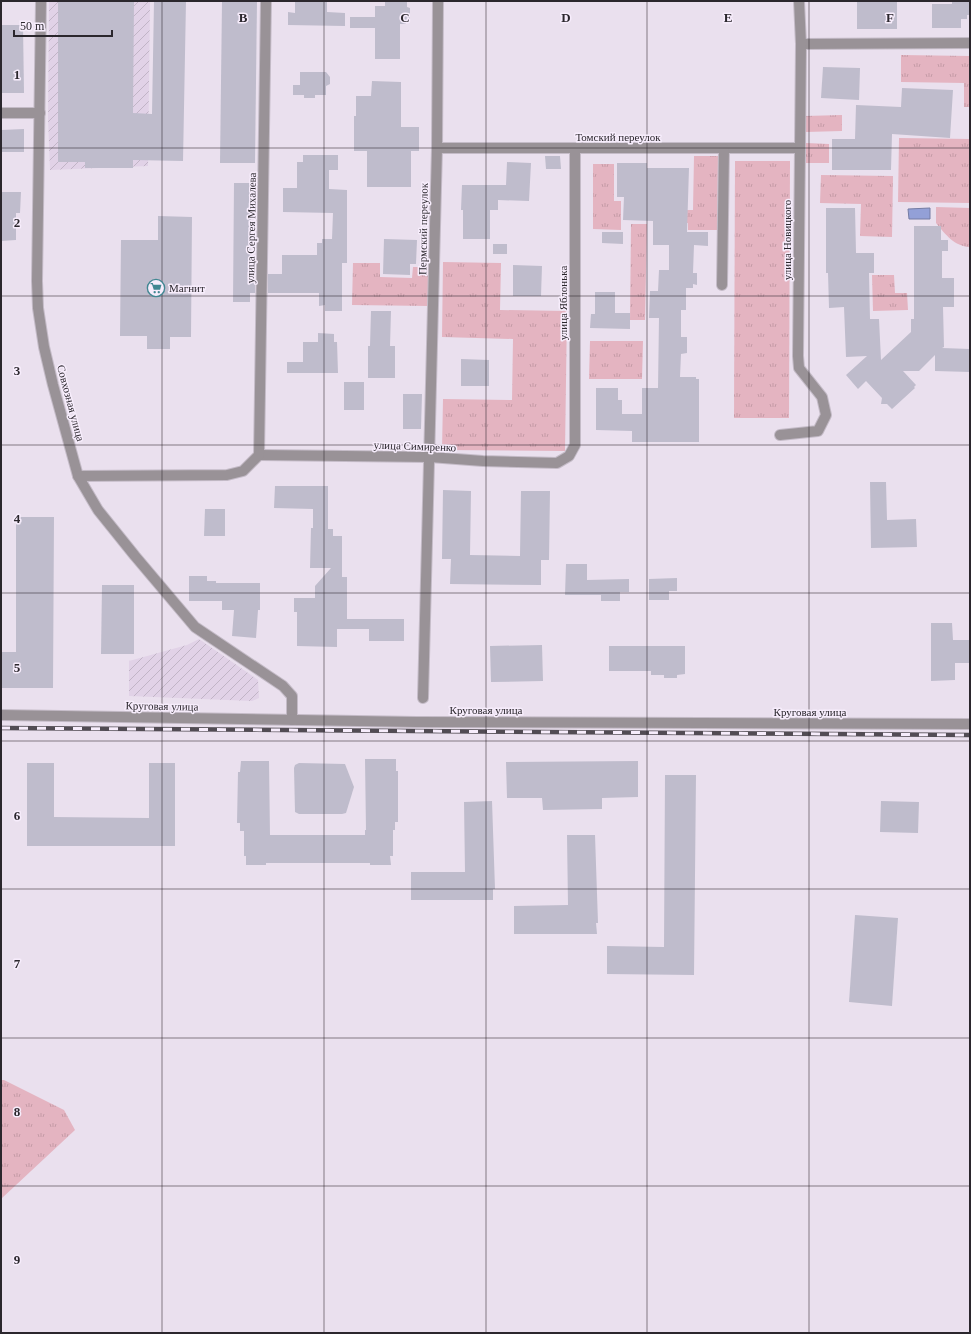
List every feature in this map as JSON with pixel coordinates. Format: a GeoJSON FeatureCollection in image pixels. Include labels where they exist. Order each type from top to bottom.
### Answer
{"type":"FeatureCollection","features":[{"type":"Feature","properties":{"kind":"street","name":"Совхозная улица"},"geometry":{"type":"LineString","coordinates":[[41,1],[37,281],[38,308],[44,347],[53,385],[78,476],[98,510],[195,628],[283,686],[292,696],[292,720]]}},
{"type":"Feature","properties":{"kind":"street","name":"улица Сергея Михалева"},"geometry":{"type":"LineString","coordinates":[[259,455],[266,1]]}},
{"type":"Feature","properties":{"kind":"street","name":"Пермский переулок"},"geometry":{"type":"LineString","coordinates":[[423,698],[437,148],[438,1]]}},
{"type":"Feature","properties":{"kind":"street","name":"улица Новицкого"},"geometry":{"type":"LineString","coordinates":[[780,435],[818,431],[826,415],[822,397],[799,368],[798,362],[801,44],[799,1]]}},
{"type":"Feature","properties":{"kind":"street"},"geometry":{"type":"LineString","coordinates":[[801,44],[970,43]]}},
{"type":"Feature","properties":{"kind":"street"},"geometry":{"type":"LineString","coordinates":[[1,113],[40,113]]}},
{"type":"Feature","properties":{"kind":"street","name":"Томский переулок"},"geometry":{"type":"LineString","coordinates":[[437,148],[800,148]]}},
{"type":"Feature","properties":{"kind":"street","name":"улица Яблонька"},"geometry":{"type":"LineString","coordinates":[[569,456],[575,445],[574,149]]}},
{"type":"Feature","properties":{"kind":"street"},"geometry":{"type":"LineString","coordinates":[[722,285],[724,149]]}},
{"type":"Feature","properties":{"kind":"street"},"geometry":{"type":"LineString","coordinates":[[78,476],[227,475],[243,471],[259,455]]}},
{"type":"Feature","properties":{"kind":"street","name":"улица Симиренко"},"geometry":{"type":"LineString","coordinates":[[259,455],[430,457],[483,461],[557,463],[569,456]]}},
{"type":"Feature","properties":{"kind":"street","name":"Круговая улица"},"geometry":{"type":"LineString","coordinates":[[1,715],[416,722],[970,724]]}},
{"type":"Feature","properties":{"kind":"shaded area"},"geometry":{"type":"Polygon","coordinates":[[[49,1],[150,1],[148,166],[50,170],[48,118],[49,1]]]}},
{"type":"Feature","properties":{"kind":"shaded area"},"geometry":{"type":"Polygon","coordinates":[[[199,639],[258,680],[259,698],[252,701],[129,696],[129,661],[187,645],[199,639]]]}},
{"type":"Feature","properties":{"kind":"green space"},"geometry":{"type":"Polygon","coordinates":[[[901,55],[970,56],[970,107],[964,107],[964,83],[901,82],[901,55]]]}},
{"type":"Feature","properties":{"kind":"green space"},"geometry":{"type":"Polygon","coordinates":[[[842,115],[842,131],[806,132],[805,116],[842,115]]]}},
{"type":"Feature","properties":{"kind":"green space"},"geometry":{"type":"Polygon","coordinates":[[[899,138],[970,139],[970,203],[898,202],[899,138]]]}},
{"type":"Feature","properties":{"kind":"green space"},"geometry":{"type":"Polygon","coordinates":[[[806,143],[829,144],[829,163],[806,163],[806,143]]]}},
{"type":"Feature","properties":{"kind":"green space"},"geometry":{"type":"Polygon","coordinates":[[[694,156],[718,156],[717,230],[688,230],[688,223],[656,223],[656,210],[693,210],[694,156]]]}},
{"type":"Feature","properties":{"kind":"green space"},"geometry":{"type":"Polygon","coordinates":[[[735,161],[790,161],[789,418],[734,418],[735,161]]]}},
{"type":"Feature","properties":{"kind":"green space"},"geometry":{"type":"Polygon","coordinates":[[[593,164],[614,164],[614,201],[621,201],[621,230],[593,229],[593,164]]]}},
{"type":"Feature","properties":{"kind":"green space"},"geometry":{"type":"Polygon","coordinates":[[[821,175],[893,176],[892,237],[860,236],[861,204],[820,203],[821,175]]]}},
{"type":"Feature","properties":{"kind":"green space"},"geometry":{"type":"Polygon","coordinates":[[[936,207],[970,208],[970,247],[959,245],[947,236],[936,223],[936,207]]]}},
{"type":"Feature","properties":{"kind":"green space"},"geometry":{"type":"Polygon","coordinates":[[[631,224],[647,224],[645,320],[630,320],[631,224]]]}},
{"type":"Feature","properties":{"kind":"green space"},"geometry":{"type":"Polygon","coordinates":[[[443,262],[501,263],[500,310],[567,311],[565,451],[442,450],[443,399],[512,400],[513,339],[442,337],[443,262]]]}},
{"type":"Feature","properties":{"kind":"green space"},"geometry":{"type":"Polygon","coordinates":[[[353,263],[380,263],[380,277],[412,278],[413,267],[429,267],[429,306],[352,305],[353,263]]]}},
{"type":"Feature","properties":{"kind":"green space"},"geometry":{"type":"Polygon","coordinates":[[[872,275],[894,275],[895,293],[907,293],[908,310],[873,311],[872,275]]]}},
{"type":"Feature","properties":{"kind":"green space"},"geometry":{"type":"Polygon","coordinates":[[[590,341],[643,341],[642,379],[589,379],[590,341]]]}},
{"type":"Feature","properties":{"kind":"green space"},"geometry":{"type":"Polygon","coordinates":[[[1,1080],[4,1080],[64,1110],[75,1130],[1,1199],[1,1080]]]}},
{"type":"Feature","properties":{"kind":"water"},"geometry":{"type":"Polygon","coordinates":[[[930,208],[930,219],[909,219],[908,209],[930,208]]]}},
{"type":"Feature","properties":{"kind":"building"},"geometry":{"type":"Polygon","coordinates":[[[58,1],[134,1],[133,113],[152,114],[154,1],[186,1],[183,161],[133,160],[133,168],[85,168],[85,162],[58,162],[58,1]]]}},
{"type":"Feature","properties":{"kind":"building"},"geometry":{"type":"Polygon","coordinates":[[[222,1],[257,1],[255,163],[220,163],[222,1]]]}},
{"type":"Feature","properties":{"kind":"building"},"geometry":{"type":"Polygon","coordinates":[[[295,1],[327,1],[327,12],[345,13],[345,26],[288,25],[288,12],[295,13],[295,1]]]}},
{"type":"Feature","properties":{"kind":"building"},"geometry":{"type":"Polygon","coordinates":[[[857,1],[897,1],[897,29],[857,29],[857,1]]]}},
{"type":"Feature","properties":{"kind":"building"},"geometry":{"type":"Polygon","coordinates":[[[952,1],[970,1],[970,15],[967,15],[967,19],[961,19],[961,28],[932,28],[932,4],[952,4],[952,1]]]}},
{"type":"Feature","properties":{"kind":"building"},"geometry":{"type":"Polygon","coordinates":[[[385,2],[407,2],[407,7],[410,8],[410,20],[406,20],[406,24],[400,24],[400,59],[375,59],[375,28],[350,28],[350,17],[375,17],[375,6],[385,6],[385,2]]]}},
{"type":"Feature","properties":{"kind":"building"},"geometry":{"type":"Polygon","coordinates":[[[1,25],[23,25],[24,93],[1,93],[1,25]]]}},
{"type":"Feature","properties":{"kind":"building"},"geometry":{"type":"Polygon","coordinates":[[[823,67],[860,68],[859,100],[821,98],[823,67]]]}},
{"type":"Feature","properties":{"kind":"building"},"geometry":{"type":"Polygon","coordinates":[[[300,72],[326,72],[330,77],[330,84],[326,86],[326,95],[315,95],[315,98],[304,98],[304,95],[293,95],[293,85],[300,85],[300,72]]]}},
{"type":"Feature","properties":{"kind":"building"},"geometry":{"type":"Polygon","coordinates":[[[372,81],[401,82],[401,127],[419,127],[419,151],[411,151],[411,187],[367,187],[367,151],[354,151],[354,116],[356,116],[356,96],[371,96],[372,81]]]}},
{"type":"Feature","properties":{"kind":"building"},"geometry":{"type":"Polygon","coordinates":[[[902,88],[953,90],[950,138],[892,134],[891,170],[832,170],[832,139],[855,139],[856,105],[901,107],[902,88]]]}},
{"type":"Feature","properties":{"kind":"building"},"geometry":{"type":"Polygon","coordinates":[[[24,129],[24,152],[1,152],[1,130],[24,129]]]}},
{"type":"Feature","properties":{"kind":"building"},"geometry":{"type":"Polygon","coordinates":[[[303,155],[338,155],[338,170],[329,170],[329,189],[347,190],[347,263],[342,263],[342,311],[325,311],[325,305],[319,306],[319,293],[268,293],[268,274],[282,274],[282,255],[317,255],[317,243],[322,243],[322,239],[332,239],[333,213],[283,212],[283,188],[297,188],[297,162],[303,162],[303,155]]]}},
{"type":"Feature","properties":{"kind":"building"},"geometry":{"type":"Polygon","coordinates":[[[545,156],[560,156],[561,169],[546,169],[545,156]]]}},
{"type":"Feature","properties":{"kind":"building"},"geometry":{"type":"Polygon","coordinates":[[[507,162],[531,163],[529,201],[498,200],[498,210],[490,210],[490,239],[463,239],[463,210],[461,210],[462,185],[506,185],[507,162]]]}},
{"type":"Feature","properties":{"kind":"building"},"geometry":{"type":"Polygon","coordinates":[[[617,163],[647,163],[647,168],[689,168],[687,232],[708,232],[708,246],[694,245],[693,273],[697,273],[697,285],[693,284],[693,288],[686,288],[686,310],[681,310],[681,337],[687,337],[687,353],[681,354],[680,377],[696,377],[696,379],[699,379],[699,442],[632,442],[632,431],[596,430],[596,388],[618,388],[618,400],[622,400],[622,414],[642,414],[642,388],[658,388],[659,318],[649,318],[650,291],[658,291],[659,270],[669,270],[669,245],[653,245],[653,221],[623,220],[624,197],[617,197],[617,163]]]}},
{"type":"Feature","properties":{"kind":"building"},"geometry":{"type":"Polygon","coordinates":[[[234,183],[251,183],[250,274],[255,274],[255,293],[250,293],[250,302],[233,302],[234,183]]]}},
{"type":"Feature","properties":{"kind":"building"},"geometry":{"type":"Polygon","coordinates":[[[1,192],[21,192],[20,213],[16,213],[16,240],[1,241],[1,192]]]}},
{"type":"Feature","properties":{"kind":"building"},"geometry":{"type":"Polygon","coordinates":[[[826,208],[855,208],[856,253],[874,253],[874,273],[869,273],[870,319],[879,319],[881,360],[911,332],[911,319],[914,319],[914,226],[941,226],[941,240],[948,240],[948,251],[942,251],[942,278],[954,278],[954,307],[943,307],[944,347],[942,348],[970,349],[970,372],[935,371],[935,355],[919,371],[903,371],[916,385],[914,387],[915,388],[892,409],[887,404],[881,404],[882,398],[866,381],[858,389],[846,375],[867,356],[846,357],[844,307],[829,308],[828,273],[826,273],[826,208]]]}},
{"type":"Feature","properties":{"kind":"building","name":"Магнит"},"geometry":{"type":"Polygon","coordinates":[[[158,216],[192,217],[191,337],[170,337],[170,349],[147,349],[147,336],[120,336],[121,240],[158,240],[158,216]]]}},
{"type":"Feature","properties":{"kind":"building"},"geometry":{"type":"Polygon","coordinates":[[[602,232],[623,232],[623,244],[602,243],[602,232]]]}},
{"type":"Feature","properties":{"kind":"building"},"geometry":{"type":"Polygon","coordinates":[[[384,239],[417,240],[416,264],[410,264],[410,275],[383,274],[384,239]]]}},
{"type":"Feature","properties":{"kind":"building"},"geometry":{"type":"Polygon","coordinates":[[[493,244],[507,244],[507,254],[493,254],[493,244]]]}},
{"type":"Feature","properties":{"kind":"building"},"geometry":{"type":"Polygon","coordinates":[[[513,265],[542,266],[541,296],[513,296],[513,265]]]}},
{"type":"Feature","properties":{"kind":"building"},"geometry":{"type":"Polygon","coordinates":[[[595,292],[615,292],[615,313],[630,313],[630,329],[590,328],[591,314],[595,314],[595,292]]]}},
{"type":"Feature","properties":{"kind":"building"},"geometry":{"type":"Polygon","coordinates":[[[371,311],[391,311],[390,346],[395,346],[395,378],[368,378],[368,346],[370,346],[371,311]]]}},
{"type":"Feature","properties":{"kind":"building"},"geometry":{"type":"Polygon","coordinates":[[[318,333],[334,334],[334,342],[337,342],[338,373],[287,373],[287,362],[303,362],[303,342],[318,342],[318,333]]]}},
{"type":"Feature","properties":{"kind":"building"},"geometry":{"type":"Polygon","coordinates":[[[461,359],[489,360],[489,386],[461,386],[461,359]]]}},
{"type":"Feature","properties":{"kind":"building"},"geometry":{"type":"Polygon","coordinates":[[[344,382],[364,382],[364,410],[344,410],[344,382]]]}},
{"type":"Feature","properties":{"kind":"building"},"geometry":{"type":"Polygon","coordinates":[[[403,394],[422,394],[421,429],[403,429],[403,394]]]}},
{"type":"Feature","properties":{"kind":"building"},"geometry":{"type":"Polygon","coordinates":[[[870,482],[886,482],[887,520],[916,519],[917,547],[871,548],[870,482]]]}},
{"type":"Feature","properties":{"kind":"building"},"geometry":{"type":"Polygon","coordinates":[[[275,486],[328,486],[328,529],[333,529],[333,536],[342,536],[342,577],[347,577],[347,619],[404,619],[404,641],[369,641],[369,629],[337,629],[337,647],[297,646],[297,612],[294,612],[294,598],[315,598],[315,586],[331,568],[310,568],[313,509],[274,508],[275,486]]]}},
{"type":"Feature","properties":{"kind":"building"},"geometry":{"type":"Polygon","coordinates":[[[443,490],[471,491],[470,555],[520,556],[521,491],[550,491],[549,560],[541,560],[541,585],[450,584],[451,559],[442,559],[443,490]]]}},
{"type":"Feature","properties":{"kind":"building"},"geometry":{"type":"Polygon","coordinates":[[[205,509],[225,509],[225,536],[204,536],[205,509]]]}},
{"type":"Feature","properties":{"kind":"building"},"geometry":{"type":"Polygon","coordinates":[[[16,517],[54,517],[53,688],[1,688],[1,652],[16,652],[16,517]]]}},
{"type":"Feature","properties":{"kind":"building"},"geometry":{"type":"Polygon","coordinates":[[[566,564],[587,564],[587,580],[629,579],[629,592],[620,592],[620,601],[601,601],[601,595],[565,595],[566,564]]]}},
{"type":"Feature","properties":{"kind":"building"},"geometry":{"type":"Polygon","coordinates":[[[189,576],[207,576],[207,581],[216,581],[216,583],[260,583],[260,610],[258,610],[256,638],[232,636],[234,610],[222,610],[222,601],[189,601],[189,576]]]}},
{"type":"Feature","properties":{"kind":"building"},"geometry":{"type":"Polygon","coordinates":[[[677,578],[677,591],[669,591],[669,600],[649,600],[649,579],[677,578]]]}},
{"type":"Feature","properties":{"kind":"building"},"geometry":{"type":"Polygon","coordinates":[[[102,585],[134,585],[134,654],[101,654],[102,585]]]}},
{"type":"Feature","properties":{"kind":"building"},"geometry":{"type":"Polygon","coordinates":[[[931,623],[952,623],[953,640],[970,640],[970,663],[955,663],[955,680],[931,681],[931,623]]]}},
{"type":"Feature","properties":{"kind":"building"},"geometry":{"type":"Polygon","coordinates":[[[542,645],[543,681],[491,682],[490,646],[542,645]]]}},
{"type":"Feature","properties":{"kind":"building"},"geometry":{"type":"Polygon","coordinates":[[[609,646],[685,646],[685,674],[677,675],[677,678],[664,678],[664,675],[651,675],[651,671],[609,671],[609,646]]]}},
{"type":"Feature","properties":{"kind":"building"},"geometry":{"type":"Polygon","coordinates":[[[365,759],[396,759],[396,771],[398,771],[398,822],[395,822],[395,830],[393,830],[393,856],[390,856],[391,865],[370,865],[370,863],[266,863],[266,865],[246,865],[246,856],[244,856],[244,831],[240,831],[240,823],[237,823],[238,772],[240,772],[241,761],[269,761],[270,835],[365,835],[365,759]]]}},
{"type":"Feature","properties":{"kind":"building"},"geometry":{"type":"Polygon","coordinates":[[[638,761],[638,797],[602,798],[602,809],[543,810],[542,798],[507,798],[506,762],[638,761]]]}},
{"type":"Feature","properties":{"kind":"building"},"geometry":{"type":"Polygon","coordinates":[[[27,763],[54,763],[54,817],[149,818],[149,763],[175,763],[175,846],[27,846],[27,763]]]}},
{"type":"Feature","properties":{"kind":"building"},"geometry":{"type":"Polygon","coordinates":[[[299,763],[345,764],[354,787],[346,813],[299,814],[295,812],[294,768],[295,765],[299,763]]]}},
{"type":"Feature","properties":{"kind":"building"},"geometry":{"type":"Polygon","coordinates":[[[665,775],[696,775],[694,975],[607,974],[607,946],[664,947],[665,775]]]}},
{"type":"Feature","properties":{"kind":"building"},"geometry":{"type":"Polygon","coordinates":[[[492,801],[495,889],[493,889],[493,900],[411,900],[411,872],[465,872],[464,802],[492,801]]]}},
{"type":"Feature","properties":{"kind":"building"},"geometry":{"type":"Polygon","coordinates":[[[881,801],[919,802],[918,833],[880,832],[881,801]]]}},
{"type":"Feature","properties":{"kind":"building"},"geometry":{"type":"Polygon","coordinates":[[[567,835],[595,835],[598,923],[596,923],[597,934],[514,934],[514,906],[568,905],[567,835]]]}},
{"type":"Feature","properties":{"kind":"building"},"geometry":{"type":"Polygon","coordinates":[[[855,915],[898,918],[892,1006],[849,1002],[855,915]]]}},
{"type":"Feature","properties":{"kind":"railway"},"geometry":{"type":"LineString","coordinates":[[1,728],[970,735]]}},
{"type":"Feature","properties":{"kind":"place","name":"Магнит"},"geometry":{"type":"Point","coordinates":[156,288]}}]}
